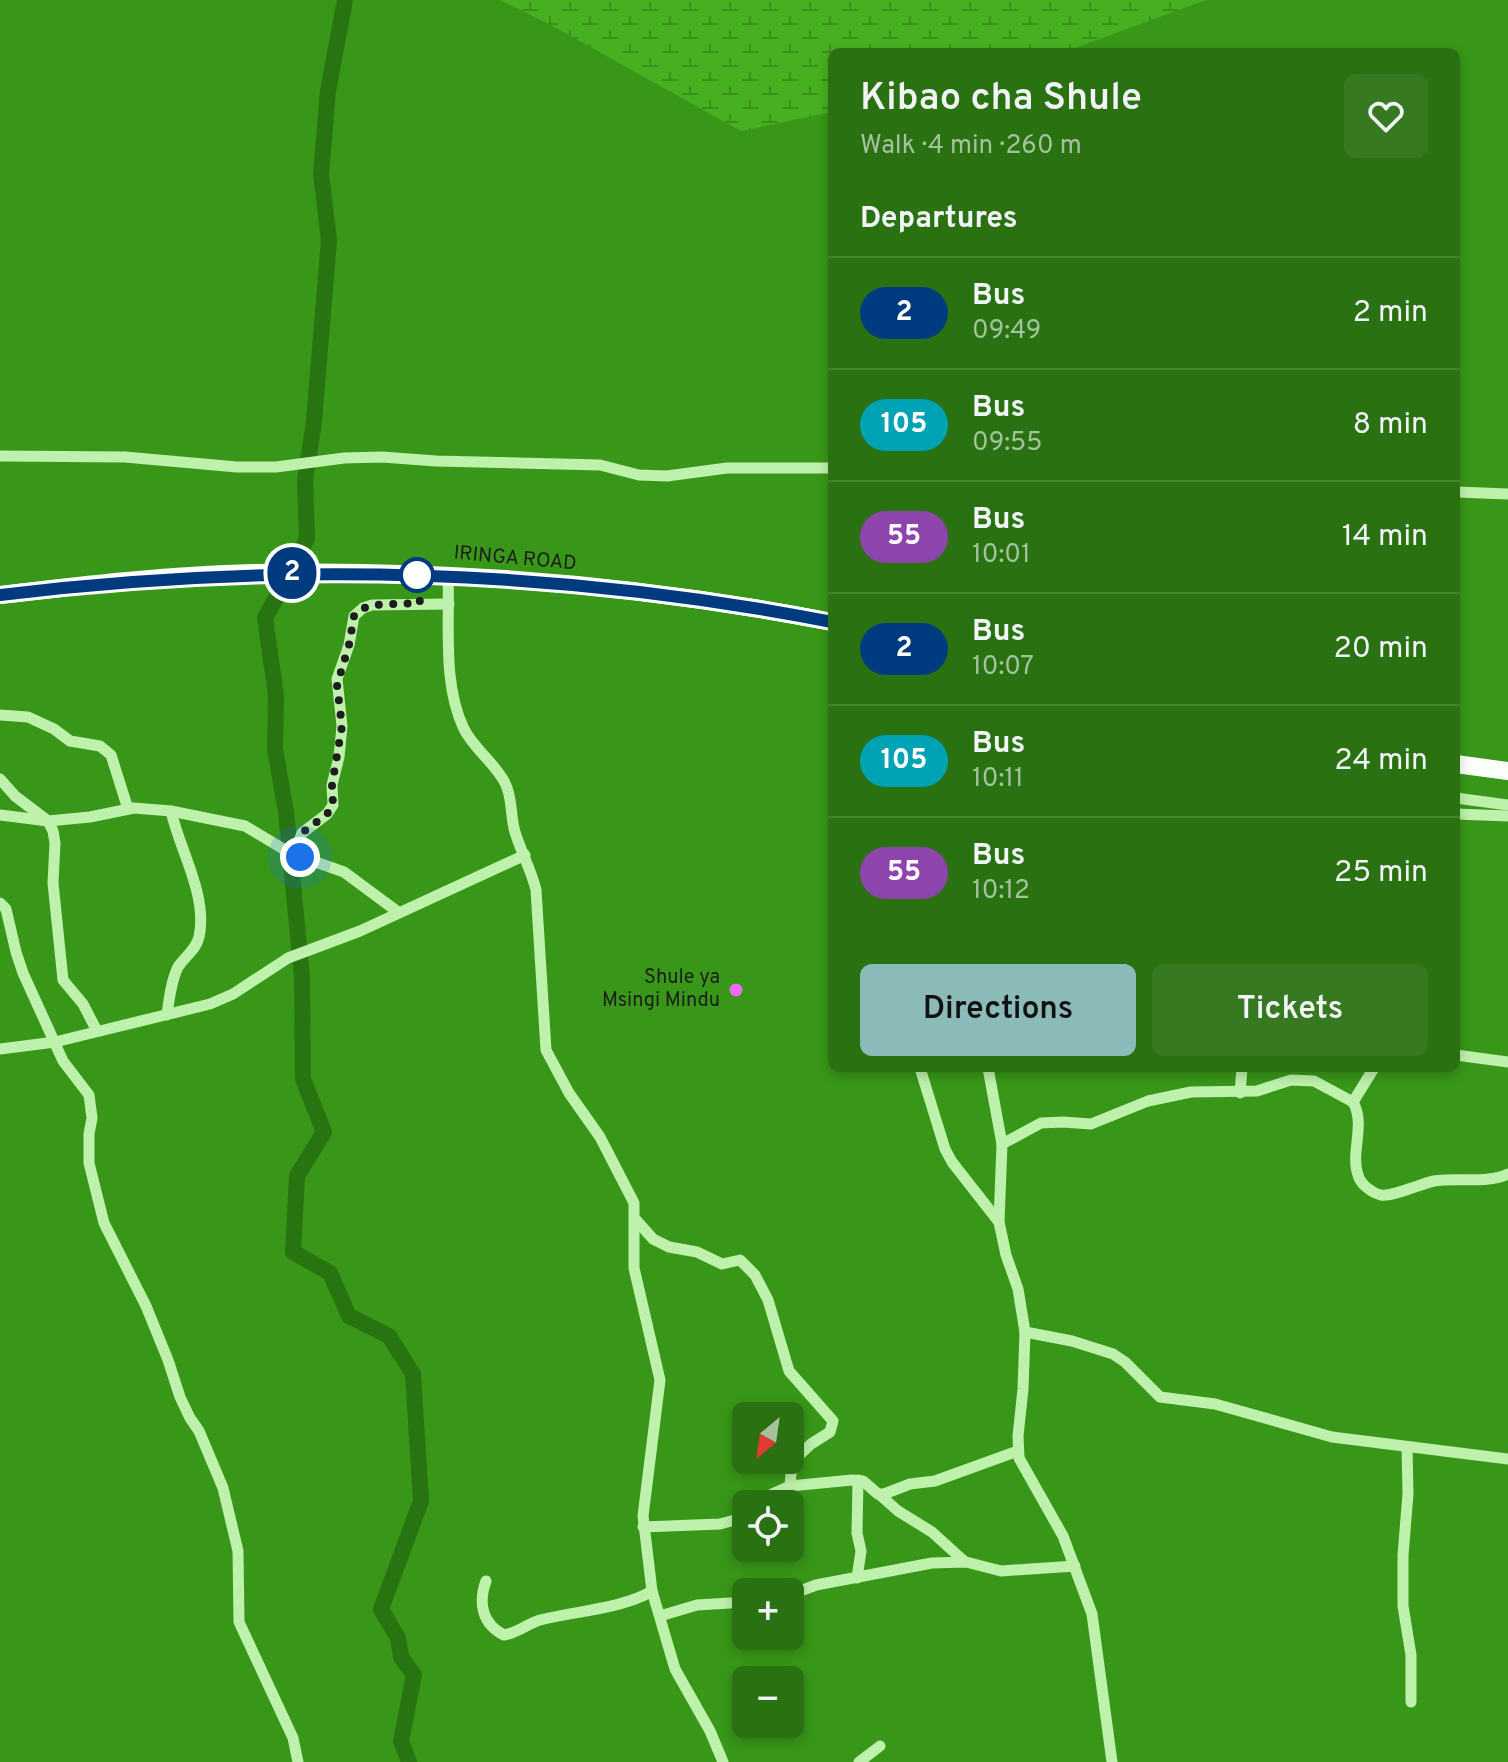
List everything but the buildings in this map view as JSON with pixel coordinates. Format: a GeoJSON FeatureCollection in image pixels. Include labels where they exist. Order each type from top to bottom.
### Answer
{"type":"FeatureCollection","features":[{"type":"Feature","properties":{"kind":"highway","name":"IRINGA ROAD"},"geometry":{"type":"LineString","coordinates":[[0,595],[87,584],[238,574],[448,575],[699,599],[828,621]]}},
{"type":"Feature","properties":{"kind":"highway"},"geometry":{"type":"LineString","coordinates":[[1460,765],[1508,771]]}},
{"type":"Feature","properties":{"kind":"street"},"geometry":{"type":"LineString","coordinates":[[0,456],[125,457],[237,467],[276,467],[344,458],[382,457],[600,465],[639,475],[667,476],[739,468],[828,468]]}},
{"type":"Feature","properties":{"kind":"street"},"geometry":{"type":"LineString","coordinates":[[1460,492],[1508,494]]}},
{"type":"Feature","properties":{"kind":"street"},"geometry":{"type":"LineString","coordinates":[[448,575],[451,679],[456,704],[464,728],[505,782],[514,828],[539,906],[546,1050],[569,1093],[600,1137],[634,1203],[634,1268],[660,1380],[643,1527],[652,1591],[675,1669],[710,1731],[723,1762]]}},
{"type":"Feature","properties":{"kind":"street"},"geometry":{"type":"LineString","coordinates":[[300,857],[298,844],[302,833],[327,814],[333,805],[332,785],[342,726],[337,685],[354,616],[359,610],[372,605],[449,604]]}},
{"type":"Feature","properties":{"kind":"street"},"geometry":{"type":"LineString","coordinates":[[0,715],[28,717],[54,729],[70,741],[106,749],[111,755],[128,809]]}},
{"type":"Feature","properties":{"kind":"street"},"geometry":{"type":"LineString","coordinates":[[0,779],[15,796],[48,821],[55,843],[53,883],[63,980],[83,1004],[97,1031]]}},
{"type":"Feature","properties":{"kind":"street"},"geometry":{"type":"LineString","coordinates":[[1460,799],[1508,805]]}},
{"type":"Feature","properties":{"kind":"street"},"geometry":{"type":"LineString","coordinates":[[0,815],[48,821],[128,809],[171,811],[249,827],[300,857],[329,864],[344,872],[398,912]]}},
{"type":"Feature","properties":{"kind":"street"},"geometry":{"type":"LineString","coordinates":[[167,1015],[177,970],[195,946],[200,928],[199,898],[171,811]]}},
{"type":"Feature","properties":{"kind":"street"},"geometry":{"type":"LineString","coordinates":[[1460,814],[1508,816]]}},
{"type":"Feature","properties":{"kind":"street"},"geometry":{"type":"LineString","coordinates":[[0,1049],[55,1042],[223,999],[288,958],[360,931],[525,855]]}},
{"type":"Feature","properties":{"kind":"street"},"geometry":{"type":"LineString","coordinates":[[0,903],[6,909],[19,963],[63,1061],[89,1095],[92,1105],[89,1163],[107,1233],[146,1306],[180,1397],[199,1431],[223,1488],[238,1551],[239,1622],[293,1738],[298,1762]]}},
{"type":"Feature","properties":{"kind":"street"},"geometry":{"type":"LineString","coordinates":[[1460,1056],[1508,1062]]}},
{"type":"Feature","properties":{"kind":"street"},"geometry":{"type":"LineString","coordinates":[[921,1072],[945,1149],[999,1222]]}},
{"type":"Feature","properties":{"kind":"street"},"geometry":{"type":"LineString","coordinates":[[989,1072],[1002,1144],[999,1222],[1018,1289],[1025,1332],[1018,1451],[1021,1462],[1063,1536],[1092,1614],[1112,1762]]}},
{"type":"Feature","properties":{"kind":"street"},"geometry":{"type":"LineString","coordinates":[[1240,1093],[1242,1072]]}},
{"type":"Feature","properties":{"kind":"street"},"geometry":{"type":"LineString","coordinates":[[1353,1102],[1372,1072]]}},
{"type":"Feature","properties":{"kind":"street"},"geometry":{"type":"LineString","coordinates":[[1002,1144],[1041,1123],[1091,1124],[1158,1099],[1191,1092],[1265,1090],[1282,1082],[1301,1079],[1328,1087],[1353,1102],[1358,1118],[1357,1172],[1363,1184],[1375,1193],[1391,1195],[1413,1185],[1508,1174]]}},
{"type":"Feature","properties":{"kind":"street"},"geometry":{"type":"LineString","coordinates":[[636,1220],[658,1242],[697,1252],[722,1264],[742,1261],[755,1275],[771,1309],[788,1370],[833,1421],[830,1432],[792,1462],[790,1486]]}},
{"type":"Feature","properties":{"kind":"street"},"geometry":{"type":"LineString","coordinates":[[1025,1332],[1072,1341],[1113,1354],[1160,1397],[1215,1404],[1332,1437],[1508,1459]]}},
{"type":"Feature","properties":{"kind":"street"},"geometry":{"type":"LineString","coordinates":[[1407,1447],[1403,1606],[1411,1655],[1411,1702]]}},
{"type":"Feature","properties":{"kind":"street"},"geometry":{"type":"LineString","coordinates":[[880,1495],[910,1484],[935,1481],[1018,1451]]}},
{"type":"Feature","properties":{"kind":"street"},"geometry":{"type":"LineString","coordinates":[[857,1578],[861,1551],[857,1533],[858,1480]]}},
{"type":"Feature","properties":{"kind":"street"},"geometry":{"type":"LineString","coordinates":[[781,1490],[790,1486],[863,1481],[898,1511],[932,1532],[966,1562]]}},
{"type":"Feature","properties":{"kind":"street"},"geometry":{"type":"LineString","coordinates":[[643,1527],[732,1521]]}},
{"type":"Feature","properties":{"kind":"street"},"geometry":{"type":"LineString","coordinates":[[804,1590],[932,1563],[966,1562],[1001,1571],[1075,1566]]}},
{"type":"Feature","properties":{"kind":"street"},"geometry":{"type":"LineString","coordinates":[[486,1581],[482,1593],[484,1616],[489,1625],[504,1635],[535,1622],[632,1599],[652,1591]]}},
{"type":"Feature","properties":{"kind":"street"},"geometry":{"type":"LineString","coordinates":[[660,1616],[697,1605],[732,1603]]}},
{"type":"Feature","properties":{"kind":"street"},"geometry":{"type":"LineString","coordinates":[[859,1762],[880,1746]]}},
{"type":"Feature","properties":{"kind":"green space"},"geometry":{"type":"Polygon","coordinates":[[[500,0],[1206,0],[1075,48],[828,48],[828,113],[741,131],[500,0]]]}},
{"type":"Feature","properties":{"kind":"waterway"},"geometry":{"type":"LineString","coordinates":[[294,565],[307,538],[305,481],[314,421],[329,240],[321,174],[328,91],[345,0]]}},
{"type":"Feature","properties":{"kind":"waterway"},"geometry":{"type":"LineString","coordinates":[[285,582],[265,618],[276,695],[275,749],[286,812],[302,977],[303,1079],[324,1132],[297,1176],[293,1252],[330,1273],[349,1316],[389,1336],[413,1374],[421,1501],[381,1609],[398,1638],[401,1657],[414,1675],[401,1741],[409,1762]]}},
{"type":"Feature","properties":{"kind":"bus line","name":"2"},"geometry":{"type":"LineString","coordinates":[[0,595],[87,584],[254,573],[448,575],[699,599],[828,621]]}},
{"type":"Feature","properties":{"kind":"place","name":"Shule ya Msingi Mindu"},"geometry":{"type":"Point","coordinates":[736,990]}},
{"type":"Feature","properties":{"kind":"route"},"geometry":{"type":"LineString","coordinates":[[300,857],[298,844],[302,833],[327,814],[333,805],[332,785],[342,726],[337,685],[354,616],[359,610],[372,605],[420,603],[417,575]]}}]}
